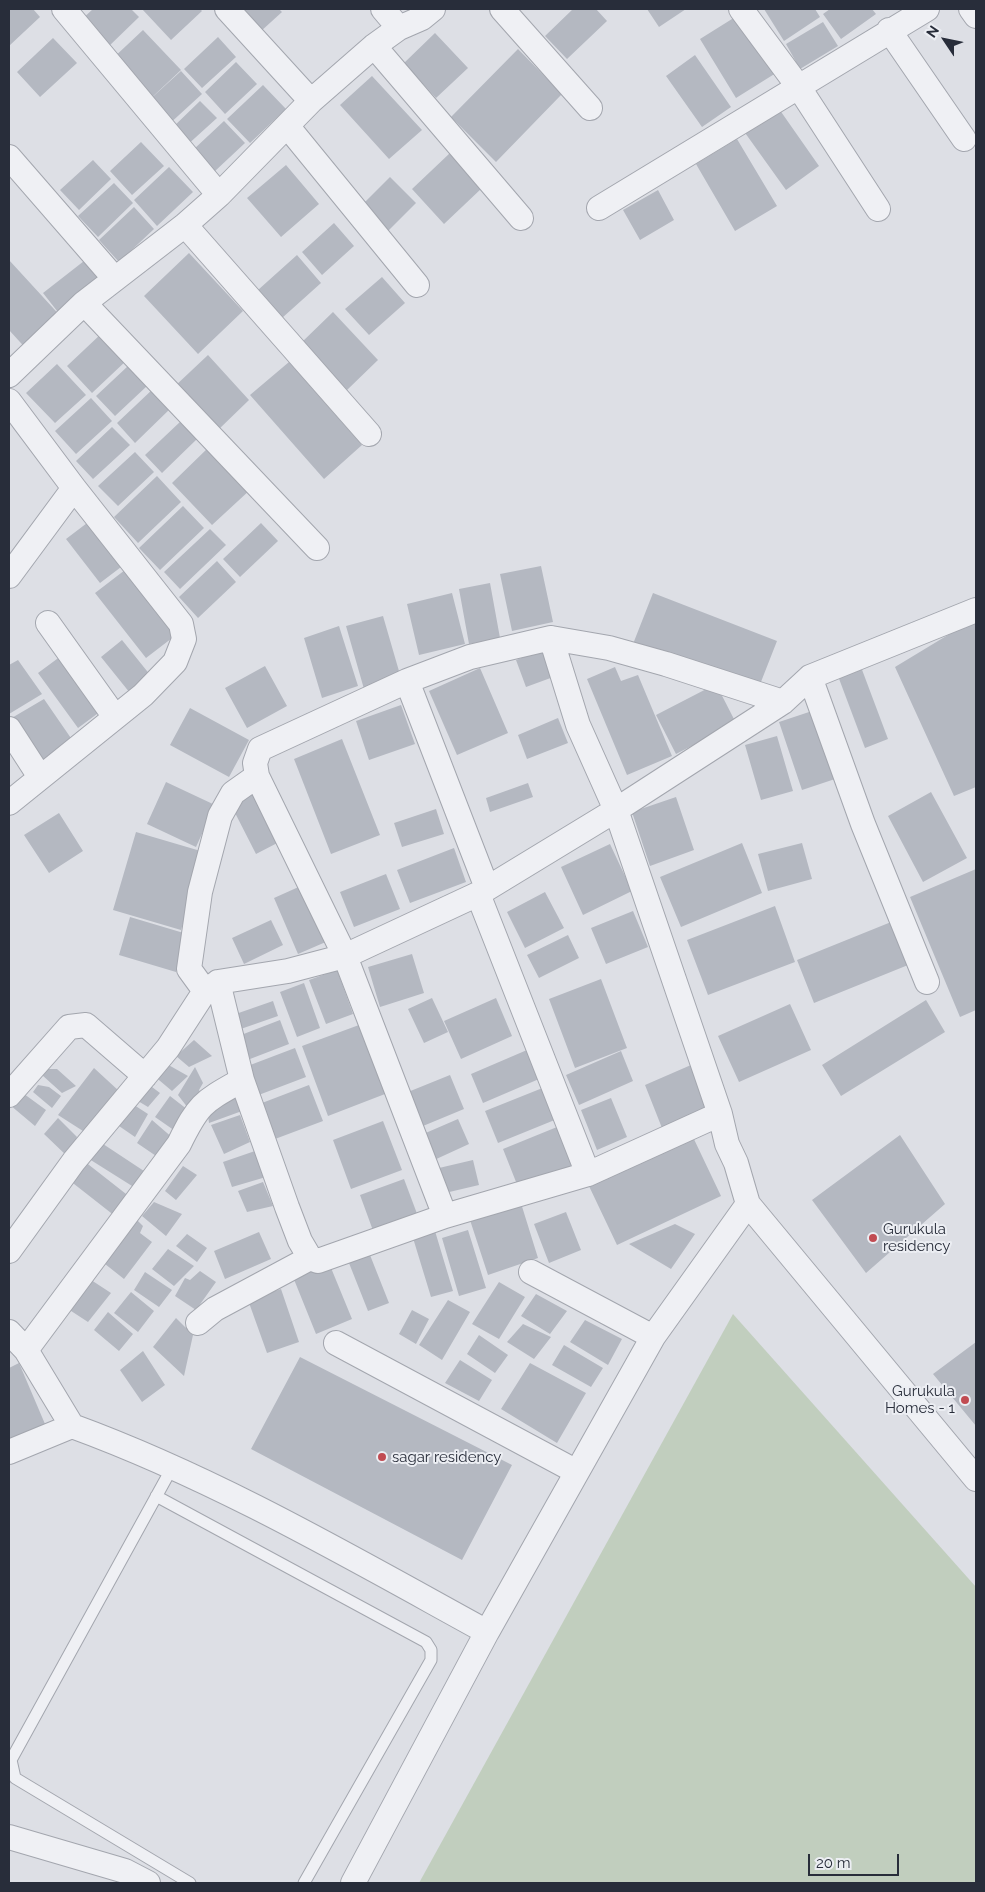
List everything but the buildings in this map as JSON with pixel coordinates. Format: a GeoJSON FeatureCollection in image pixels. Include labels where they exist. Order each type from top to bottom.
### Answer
{"type":"FeatureCollection","features":[{"type":"Feature","properties":{"kind":"street"},"geometry":{"type":"LineString","coordinates":[[64,9],[219,195]]}},
{"type":"Feature","properties":{"kind":"street"},"geometry":{"type":"LineString","coordinates":[[227,9],[311,101]]}},
{"type":"Feature","properties":{"kind":"street"},"geometry":{"type":"LineString","coordinates":[[382,9],[399,28]]}},
{"type":"Feature","properties":{"kind":"street"},"geometry":{"type":"LineString","coordinates":[[13,362],[84,303],[185,225],[219,195],[288,127],[311,101],[374,46],[399,28],[422,18],[433,9]]}},
{"type":"Feature","properties":{"kind":"street"},"geometry":{"type":"LineString","coordinates":[[502,9],[590,108]]}},
{"type":"Feature","properties":{"kind":"street"},"geometry":{"type":"LineString","coordinates":[[741,9],[798,86],[878,209]]}},
{"type":"Feature","properties":{"kind":"street"},"geometry":{"type":"LineString","coordinates":[[599,208],[889,30],[927,9]]}},
{"type":"Feature","properties":{"kind":"street"},"geometry":{"type":"LineString","coordinates":[[971,9],[976,16]]}},
{"type":"Feature","properties":{"kind":"street"},"geometry":{"type":"LineString","coordinates":[[889,30],[964,139]]}},
{"type":"Feature","properties":{"kind":"street"},"geometry":{"type":"LineString","coordinates":[[374,46],[521,218]]}},
{"type":"Feature","properties":{"kind":"street"},"geometry":{"type":"LineString","coordinates":[[288,127],[417,285]]}},
{"type":"Feature","properties":{"kind":"street"},"geometry":{"type":"LineString","coordinates":[[9,157],[115,279]]}},
{"type":"Feature","properties":{"kind":"street"},"geometry":{"type":"LineString","coordinates":[[185,225],[369,434]]}},
{"type":"Feature","properties":{"kind":"street"},"geometry":{"type":"LineString","coordinates":[[84,303],[317,548]]}},
{"type":"Feature","properties":{"kind":"street"},"geometry":{"type":"LineString","coordinates":[[9,401],[74,488],[181,624],[184,639],[175,662],[143,695],[9,803]]}},
{"type":"Feature","properties":{"kind":"street"},"geometry":{"type":"LineString","coordinates":[[9,576],[74,488]]}},
{"type":"Feature","properties":{"kind":"street"},"geometry":{"type":"LineString","coordinates":[[9,1250],[74,1161],[168,1048],[211,987],[288,971],[345,956],[482,891],[616,810],[783,702],[810,677],[976,610]]}},
{"type":"Feature","properties":{"kind":"street"},"geometry":{"type":"LineString","coordinates":[[48,623],[115,717]]}},
{"type":"Feature","properties":{"kind":"street"},"geometry":{"type":"LineString","coordinates":[[445,1216],[345,956],[257,776],[256,763],[260,749],[407,681],[470,657],[551,638],[608,648],[666,664],[783,702]]}},
{"type":"Feature","properties":{"kind":"street"},"geometry":{"type":"LineString","coordinates":[[551,638],[578,725],[616,810],[720,1114],[727,1144],[736,1163],[748,1204],[976,1479]]}},
{"type":"Feature","properties":{"kind":"street"},"geometry":{"type":"LineString","coordinates":[[810,677],[863,824],[927,982]]}},
{"type":"Feature","properties":{"kind":"street"},"geometry":{"type":"LineString","coordinates":[[407,681],[482,891],[588,1174]]}},
{"type":"Feature","properties":{"kind":"street"},"geometry":{"type":"LineString","coordinates":[[9,729],[40,777]]}},
{"type":"Feature","properties":{"kind":"street"},"geometry":{"type":"LineString","coordinates":[[257,776],[233,793],[220,816],[200,892],[189,969],[211,987],[287,1207],[300,1241],[310,1258],[318,1261],[445,1216],[588,1174],[720,1114]]}},
{"type":"Feature","properties":{"kind":"street"},"geometry":{"type":"LineString","coordinates":[[9,1095],[69,1026],[86,1025],[145,1076]]}},
{"type":"Feature","properties":{"kind":"street"},"geometry":{"type":"LineString","coordinates":[[26,1350],[179,1144],[193,1114],[205,1101],[242,1080]]}},
{"type":"Feature","properties":{"kind":"street"},"geometry":{"type":"LineString","coordinates":[[353,1883],[487,1632],[652,1337],[748,1204]]}},
{"type":"Feature","properties":{"kind":"street"},"geometry":{"type":"LineString","coordinates":[[198,1323],[215,1309],[310,1258]]}},
{"type":"Feature","properties":{"kind":"street"},"geometry":{"type":"LineString","coordinates":[[531,1272],[652,1337]]}},
{"type":"Feature","properties":{"kind":"street"},"geometry":{"type":"LineString","coordinates":[[9,1332],[26,1350],[72,1426],[173,1466],[343,1554],[487,1632]]}},
{"type":"Feature","properties":{"kind":"street"},"geometry":{"type":"LineString","coordinates":[[336,1343],[577,1472]]}},
{"type":"Feature","properties":{"kind":"street"},"geometry":{"type":"LineString","coordinates":[[9,1452],[72,1426]]}},
{"type":"Feature","properties":{"kind":"street"},"geometry":{"type":"LineString","coordinates":[[9,1837],[125,1872],[148,1883]]}},
{"type":"Feature","properties":{"kind":"lane"},"geometry":{"type":"LineString","coordinates":[[173,1466],[10,1759],[15,1778],[190,1883]]}},
{"type":"Feature","properties":{"kind":"lane"},"geometry":{"type":"LineString","coordinates":[[156,1496],[426,1642],[431,1650],[431,1660],[304,1883]]}},
{"type":"Feature","properties":{"kind":"green space"},"geometry":{"type":"Polygon","coordinates":[[[733,1314],[976,1587],[976,1883],[419,1883],[733,1314]]]}},
{"type":"Feature","properties":{"kind":"place","name":"Gurukula residency"},"geometry":{"type":"Point","coordinates":[873,1238]}},
{"type":"Feature","properties":{"kind":"place","name":"Gurukula Homes - 1"},"geometry":{"type":"Point","coordinates":[965,1400]}},
{"type":"Feature","properties":{"kind":"place","name":"sagar residency"},"geometry":{"type":"Point","coordinates":[382,1457]}}]}
